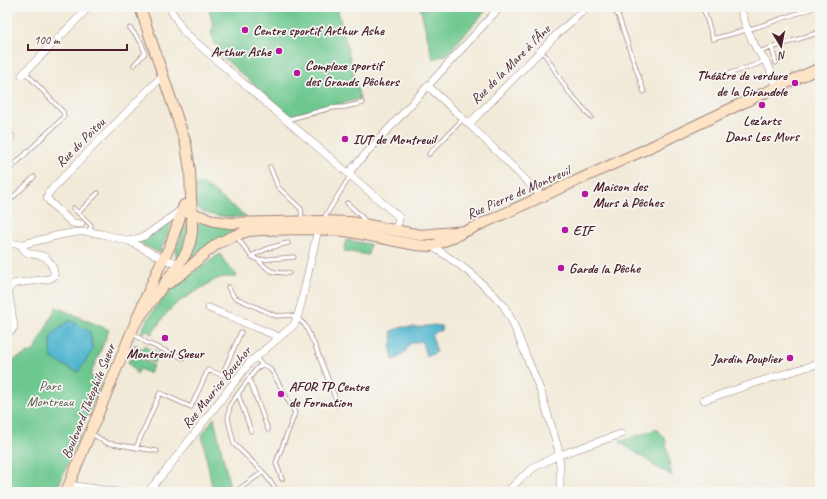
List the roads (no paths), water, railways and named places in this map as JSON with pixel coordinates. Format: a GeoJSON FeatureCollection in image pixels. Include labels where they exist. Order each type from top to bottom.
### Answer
{"type":"FeatureCollection","features":[{"type":"Feature","properties":{"kind":"main road","name":"Boulevard Théophile Sueur"},"geometry":{"type":"LineString","coordinates":[[136,321],[162,287],[176,263],[185,255],[190,243],[192,232],[187,212],[190,180],[186,144],[140,7]]}},
{"type":"Feature","properties":{"kind":"main road","name":"Rue Pierre de Montreuil"},"geometry":{"type":"LineString","coordinates":[[187,212],[215,221],[230,223],[302,221],[416,245],[431,239],[466,231],[820,68]]}},
{"type":"Feature","properties":{"kind":"main road","name":"Boulevard Théophile Sueur"},"geometry":{"type":"LineString","coordinates":[[67,488],[136,321],[163,259],[187,212]]}},
{"type":"Feature","properties":{"kind":"main road","name":"Rue Pierre de Montreuil"},"geometry":{"type":"LineString","coordinates":[[162,287],[183,273],[217,244],[235,235],[248,231],[350,222],[368,225],[390,233],[431,239]]}},
{"type":"Feature","properties":{"kind":"main road"},"geometry":{"type":"LineString","coordinates":[[170,246],[176,263],[189,267]]}},
{"type":"Feature","properties":{"kind":"street"},"geometry":{"type":"LineString","coordinates":[[24,74],[89,7]]}},
{"type":"Feature","properties":{"kind":"street"},"geometry":{"type":"LineString","coordinates":[[169,7],[184,32],[399,217],[398,223],[390,233]]}},
{"type":"Feature","properties":{"kind":"street"},"geometry":{"type":"LineString","coordinates":[[350,176],[351,170],[500,7]]}},
{"type":"Feature","properties":{"kind":"street","name":"Rue de la Mare à l'Âne"},"geometry":{"type":"LineString","coordinates":[[466,121],[554,36],[587,7]]}},
{"type":"Feature","properties":{"kind":"street"},"geometry":{"type":"LineString","coordinates":[[740,7],[747,29],[756,48],[769,67],[778,87]]}},
{"type":"Feature","properties":{"kind":"street","name":"Rue du Poitou"},"geometry":{"type":"LineString","coordinates":[[81,224],[72,223],[50,202],[48,194],[163,75]]}},
{"type":"Feature","properties":{"kind":"street"},"geometry":{"type":"LineString","coordinates":[[428,86],[542,196]]}},
{"type":"Feature","properties":{"kind":"street"},"geometry":{"type":"LineString","coordinates":[[7,142],[11,137],[8,133]]}},
{"type":"Feature","properties":{"kind":"street"},"geometry":{"type":"LineString","coordinates":[[129,241],[145,236],[176,213],[187,212]]}},
{"type":"Feature","properties":{"kind":"street","name":"Rue Maurice Bouchor"},"geometry":{"type":"LineString","coordinates":[[148,492],[250,362],[294,325],[320,225]]}},
{"type":"Feature","properties":{"kind":"street"},"geometry":{"type":"LineString","coordinates":[[7,244],[22,244],[77,232],[89,232],[129,241],[163,259],[176,263]]}},
{"type":"Feature","properties":{"kind":"street"},"geometry":{"type":"LineString","coordinates":[[431,239],[444,254],[469,272],[497,298],[504,306],[512,321],[541,392],[559,456],[560,492]]}},
{"type":"Feature","properties":{"kind":"street"},"geometry":{"type":"LineString","coordinates":[[7,333],[14,327],[7,291],[16,283],[49,279],[54,276],[53,268],[48,260],[44,257],[26,253],[22,244]]}},
{"type":"Feature","properties":{"kind":"street"},"geometry":{"type":"LineString","coordinates":[[209,308],[279,337]]}},
{"type":"Feature","properties":{"kind":"street"},"geometry":{"type":"LineString","coordinates":[[704,400],[820,364]]}},
{"type":"Feature","properties":{"kind":"street"},"geometry":{"type":"LineString","coordinates":[[506,492],[536,466],[559,456],[621,434]]}},
{"type":"Feature","properties":{"kind":"street"},"geometry":{"type":"LineString","coordinates":[[67,488],[117,492]]}},
{"type":"Feature","properties":{"kind":"lane"},"geometry":{"type":"LineString","coordinates":[[611,7],[618,15],[644,92]]}},
{"type":"Feature","properties":{"kind":"lane"},"geometry":{"type":"LineString","coordinates":[[703,7],[713,39],[816,7]]}},
{"type":"Feature","properties":{"kind":"lane"},"geometry":{"type":"LineString","coordinates":[[130,28],[141,42],[145,53],[134,65]]}},
{"type":"Feature","properties":{"kind":"lane"},"geometry":{"type":"LineString","coordinates":[[759,52],[820,32]]}},
{"type":"Feature","properties":{"kind":"lane"},"geometry":{"type":"LineString","coordinates":[[772,48],[776,63]]}},
{"type":"Feature","properties":{"kind":"lane"},"geometry":{"type":"LineString","coordinates":[[540,51],[546,56],[567,90],[592,117]]}},
{"type":"Feature","properties":{"kind":"lane"},"geometry":{"type":"LineString","coordinates":[[716,78],[758,64],[764,60]]}},
{"type":"Feature","properties":{"kind":"lane"},"geometry":{"type":"LineString","coordinates":[[7,172],[64,116],[63,112],[24,74]]}},
{"type":"Feature","properties":{"kind":"lane"},"geometry":{"type":"LineString","coordinates":[[285,119],[331,108],[363,103]]}},
{"type":"Feature","properties":{"kind":"lane"},"geometry":{"type":"LineString","coordinates":[[429,154],[466,121]]}},
{"type":"Feature","properties":{"kind":"lane"},"geometry":{"type":"LineString","coordinates":[[270,167],[278,186],[301,209],[302,221]]}},
{"type":"Feature","properties":{"kind":"lane"},"geometry":{"type":"LineString","coordinates":[[320,225],[350,176]]}},
{"type":"Feature","properties":{"kind":"lane"},"geometry":{"type":"LineString","coordinates":[[7,203],[34,177]]}},
{"type":"Feature","properties":{"kind":"lane"},"geometry":{"type":"LineString","coordinates":[[78,213],[98,193]]}},
{"type":"Feature","properties":{"kind":"lane"},"geometry":{"type":"LineString","coordinates":[[337,196],[341,199]]}},
{"type":"Feature","properties":{"kind":"lane"},"geometry":{"type":"LineString","coordinates":[[347,203],[368,225]]}},
{"type":"Feature","properties":{"kind":"lane"},"geometry":{"type":"LineString","coordinates":[[73,208],[91,225],[89,232]]}},
{"type":"Feature","properties":{"kind":"lane"},"geometry":{"type":"LineString","coordinates":[[376,236],[390,233]]}},
{"type":"Feature","properties":{"kind":"lane"},"geometry":{"type":"LineString","coordinates":[[235,235],[251,256],[258,260],[268,270],[276,273],[289,273]]}},
{"type":"Feature","properties":{"kind":"lane"},"geometry":{"type":"LineString","coordinates":[[251,256],[269,248],[288,243]]}},
{"type":"Feature","properties":{"kind":"lane"},"geometry":{"type":"LineString","coordinates":[[258,260],[294,257]]}},
{"type":"Feature","properties":{"kind":"lane"},"geometry":{"type":"LineString","coordinates":[[228,287],[234,297],[276,316],[290,315],[297,318],[305,325],[316,348],[338,404]]}},
{"type":"Feature","properties":{"kind":"lane"},"geometry":{"type":"LineString","coordinates":[[222,375],[241,332]]}},
{"type":"Feature","properties":{"kind":"lane"},"geometry":{"type":"LineString","coordinates":[[132,333],[147,343],[183,358]]}},
{"type":"Feature","properties":{"kind":"lane"},"geometry":{"type":"LineString","coordinates":[[255,357],[262,365],[268,367],[273,373],[295,413],[276,463],[282,479]]}},
{"type":"Feature","properties":{"kind":"lane"},"geometry":{"type":"LineString","coordinates":[[262,365],[257,368],[230,405],[228,419],[234,444],[263,472],[278,492]]}},
{"type":"Feature","properties":{"kind":"lane"},"geometry":{"type":"LineString","coordinates":[[136,448],[160,393],[191,407],[208,370],[236,380]]}},
{"type":"Feature","properties":{"kind":"lane"},"geometry":{"type":"LineString","coordinates":[[249,378],[268,430]]}},
{"type":"Feature","properties":{"kind":"lane"},"geometry":{"type":"LineString","coordinates":[[238,394],[251,431]]}},
{"type":"Feature","properties":{"kind":"lane"},"geometry":{"type":"LineString","coordinates":[[91,433],[107,443],[157,451]]}},
{"type":"Feature","properties":{"kind":"lane"},"geometry":{"type":"LineString","coordinates":[[235,492],[263,472]]}},
{"type":"Feature","properties":{"kind":"water"},"geometry":{"type":"Polygon","coordinates":[[[70,320],[90,332],[93,350],[78,372],[61,364],[51,357],[51,335],[70,320]]]}},
{"type":"Feature","properties":{"kind":"water"},"geometry":{"type":"Polygon","coordinates":[[[433,325],[441,326],[442,330],[436,332],[432,336],[437,352],[426,357],[421,341],[409,344],[407,349],[399,358],[393,360],[390,344],[393,343],[391,331],[403,327],[433,325]]]}},
{"type":"Feature","properties":{"kind":"place","name":"Centre sportif Arthur Ashe"},"geometry":{"type":"Point","coordinates":[245,30]}},
{"type":"Feature","properties":{"kind":"place","name":"Arthur Ashe"},"geometry":{"type":"Point","coordinates":[279,51]}},
{"type":"Feature","properties":{"kind":"place","name":"Complexe sportif des Grands Pêchers"},"geometry":{"type":"Point","coordinates":[297,73]}},
{"type":"Feature","properties":{"kind":"place","name":"Théâtre de verdure de la Girandole"},"geometry":{"type":"Point","coordinates":[795,83]}},
{"type":"Feature","properties":{"kind":"place","name":"Lez'arts Dans Les Murs"},"geometry":{"type":"Point","coordinates":[762,105]}},
{"type":"Feature","properties":{"kind":"place","name":"IUT de Montreuil"},"geometry":{"type":"Point","coordinates":[345,139]}},
{"type":"Feature","properties":{"kind":"place","name":"Maison des Murs à Pêches"},"geometry":{"type":"Point","coordinates":[585,194]}},
{"type":"Feature","properties":{"kind":"place","name":"EIF"},"geometry":{"type":"Point","coordinates":[565,230]}},
{"type":"Feature","properties":{"kind":"place","name":"Garde la Pêche"},"geometry":{"type":"Point","coordinates":[561,268]}},
{"type":"Feature","properties":{"kind":"place","name":"Montreuil Sueur"},"geometry":{"type":"Point","coordinates":[165,338]}},
{"type":"Feature","properties":{"kind":"place","name":"Jardin Pouplier"},"geometry":{"type":"Point","coordinates":[790,358]}},
{"type":"Feature","properties":{"kind":"place","name":"AFOR TP Centre de Formation"},"geometry":{"type":"Point","coordinates":[281,394]}},
{"type":"Feature","properties":{"kind":"park label","name":"Parc Montreau"},"geometry":{"type":"Point","coordinates":[50,394]}}]}
